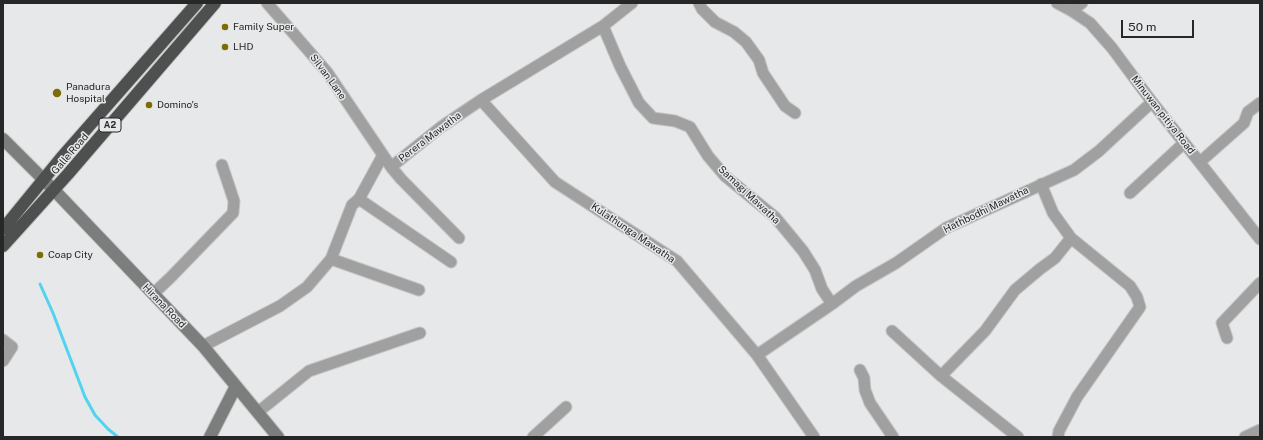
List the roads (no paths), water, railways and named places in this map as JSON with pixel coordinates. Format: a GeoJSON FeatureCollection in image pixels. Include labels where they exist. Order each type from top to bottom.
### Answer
{"type":"FeatureCollection","features":[{"type":"Feature","properties":{"kind":"highway","name":"Galle Road"},"geometry":{"type":"LineString","coordinates":[[3,246],[10,227],[61,158],[197,3]]}},
{"type":"Feature","properties":{"kind":"highway","name":"Galle Road"},"geometry":{"type":"LineString","coordinates":[[10,227],[54,190],[215,3]]}},
{"type":"Feature","properties":{"kind":"street","name":"Silvan Lane"},"geometry":{"type":"LineString","coordinates":[[268,3],[327,72],[382,155]]}},
{"type":"Feature","properties":{"kind":"street","name":"Perera Mawatha"},"geometry":{"type":"LineString","coordinates":[[203,346],[280,306],[307,287],[331,259],[352,205],[359,199],[382,155],[391,167],[440,127],[603,26],[632,3]]}},
{"type":"Feature","properties":{"kind":"street"},"geometry":{"type":"LineString","coordinates":[[699,3],[702,9],[715,22],[734,32],[746,42],[760,60],[763,73],[785,106],[795,113]]}},
{"type":"Feature","properties":{"kind":"street","name":"Minuwan pitiya Road"},"geometry":{"type":"LineString","coordinates":[[1057,3],[1090,23],[1108,43],[1152,102],[1260,239]]}},
{"type":"Feature","properties":{"kind":"street"},"geometry":{"type":"LineString","coordinates":[[1072,11],[1082,3]]}},
{"type":"Feature","properties":{"kind":"street","name":"Samagi Mawatha"},"geometry":{"type":"LineString","coordinates":[[603,26],[620,66],[639,103],[653,118],[675,121],[690,127],[708,156],[725,176],[775,217],[803,251],[815,270],[822,290],[832,304]]}},
{"type":"Feature","properties":{"kind":"street","name":"Kulathunga Mawatha"},"geometry":{"type":"LineString","coordinates":[[482,100],[555,182],[677,262],[757,355],[814,437]]}},
{"type":"Feature","properties":{"kind":"street","name":"Hathbodhi Mawatha"},"geometry":{"type":"LineString","coordinates":[[757,355],[856,286],[896,263],[946,228],[1040,184],[1074,170],[1099,151],[1152,102]]}},
{"type":"Feature","properties":{"kind":"street"},"geometry":{"type":"LineString","coordinates":[[1200,162],[1244,123],[1248,112],[1260,103]]}},
{"type":"Feature","properties":{"kind":"street","name":"Hirana Road"},"geometry":{"type":"LineString","coordinates":[[3,139],[43,181],[54,190],[203,346],[278,437]]}},
{"type":"Feature","properties":{"kind":"street"},"geometry":{"type":"LineString","coordinates":[[1130,193],[1184,143]]}},
{"type":"Feature","properties":{"kind":"street"},"geometry":{"type":"LineString","coordinates":[[153,294],[232,213],[234,201],[222,165]]}},
{"type":"Feature","properties":{"kind":"street"},"geometry":{"type":"LineString","coordinates":[[391,167],[459,238]]}},
{"type":"Feature","properties":{"kind":"street"},"geometry":{"type":"LineString","coordinates":[[1040,184],[1053,213],[1071,238],[1130,286],[1137,297],[1140,307],[1077,397],[1059,431],[1058,437]]}},
{"type":"Feature","properties":{"kind":"street"},"geometry":{"type":"LineString","coordinates":[[359,199],[451,262]]}},
{"type":"Feature","properties":{"kind":"street"},"geometry":{"type":"LineString","coordinates":[[941,376],[985,331],[1015,290],[1055,258],[1071,238]]}},
{"type":"Feature","properties":{"kind":"street"},"geometry":{"type":"LineString","coordinates":[[331,259],[419,290]]}},
{"type":"Feature","properties":{"kind":"street"},"geometry":{"type":"LineString","coordinates":[[1227,338],[1222,323],[1260,283]]}},
{"type":"Feature","properties":{"kind":"street"},"geometry":{"type":"LineString","coordinates":[[892,331],[941,376],[1018,437]]}},
{"type":"Feature","properties":{"kind":"street"},"geometry":{"type":"LineString","coordinates":[[258,412],[309,371],[420,333]]}},
{"type":"Feature","properties":{"kind":"street"},"geometry":{"type":"LineString","coordinates":[[3,340],[12,347],[3,361]]}},
{"type":"Feature","properties":{"kind":"street"},"geometry":{"type":"LineString","coordinates":[[860,370],[864,378],[865,390],[870,403],[893,437]]}},
{"type":"Feature","properties":{"kind":"street"},"geometry":{"type":"LineString","coordinates":[[210,437],[236,386]]}},
{"type":"Feature","properties":{"kind":"street"},"geometry":{"type":"LineString","coordinates":[[533,437],[566,407]]}},
{"type":"Feature","properties":{"kind":"street"},"geometry":{"type":"LineString","coordinates":[[1245,437],[1260,430]]}},
{"type":"Feature","properties":{"kind":"waterway"},"geometry":{"type":"LineString","coordinates":[[40,284],[53,313],[85,397],[95,415],[118,437]]}},
{"type":"Feature","properties":{"kind":"place","name":"Family Super"},"geometry":{"type":"Point","coordinates":[225,27]}},
{"type":"Feature","properties":{"kind":"place","name":"LHD"},"geometry":{"type":"Point","coordinates":[225,47]}},
{"type":"Feature","properties":{"kind":"place","name":"Panadura Hospital"},"geometry":{"type":"Point","coordinates":[57,93]}},
{"type":"Feature","properties":{"kind":"place","name":"Domino's"},"geometry":{"type":"Point","coordinates":[149,105]}},
{"type":"Feature","properties":{"kind":"place","name":"Coap City"},"geometry":{"type":"Point","coordinates":[40,255]}}]}
